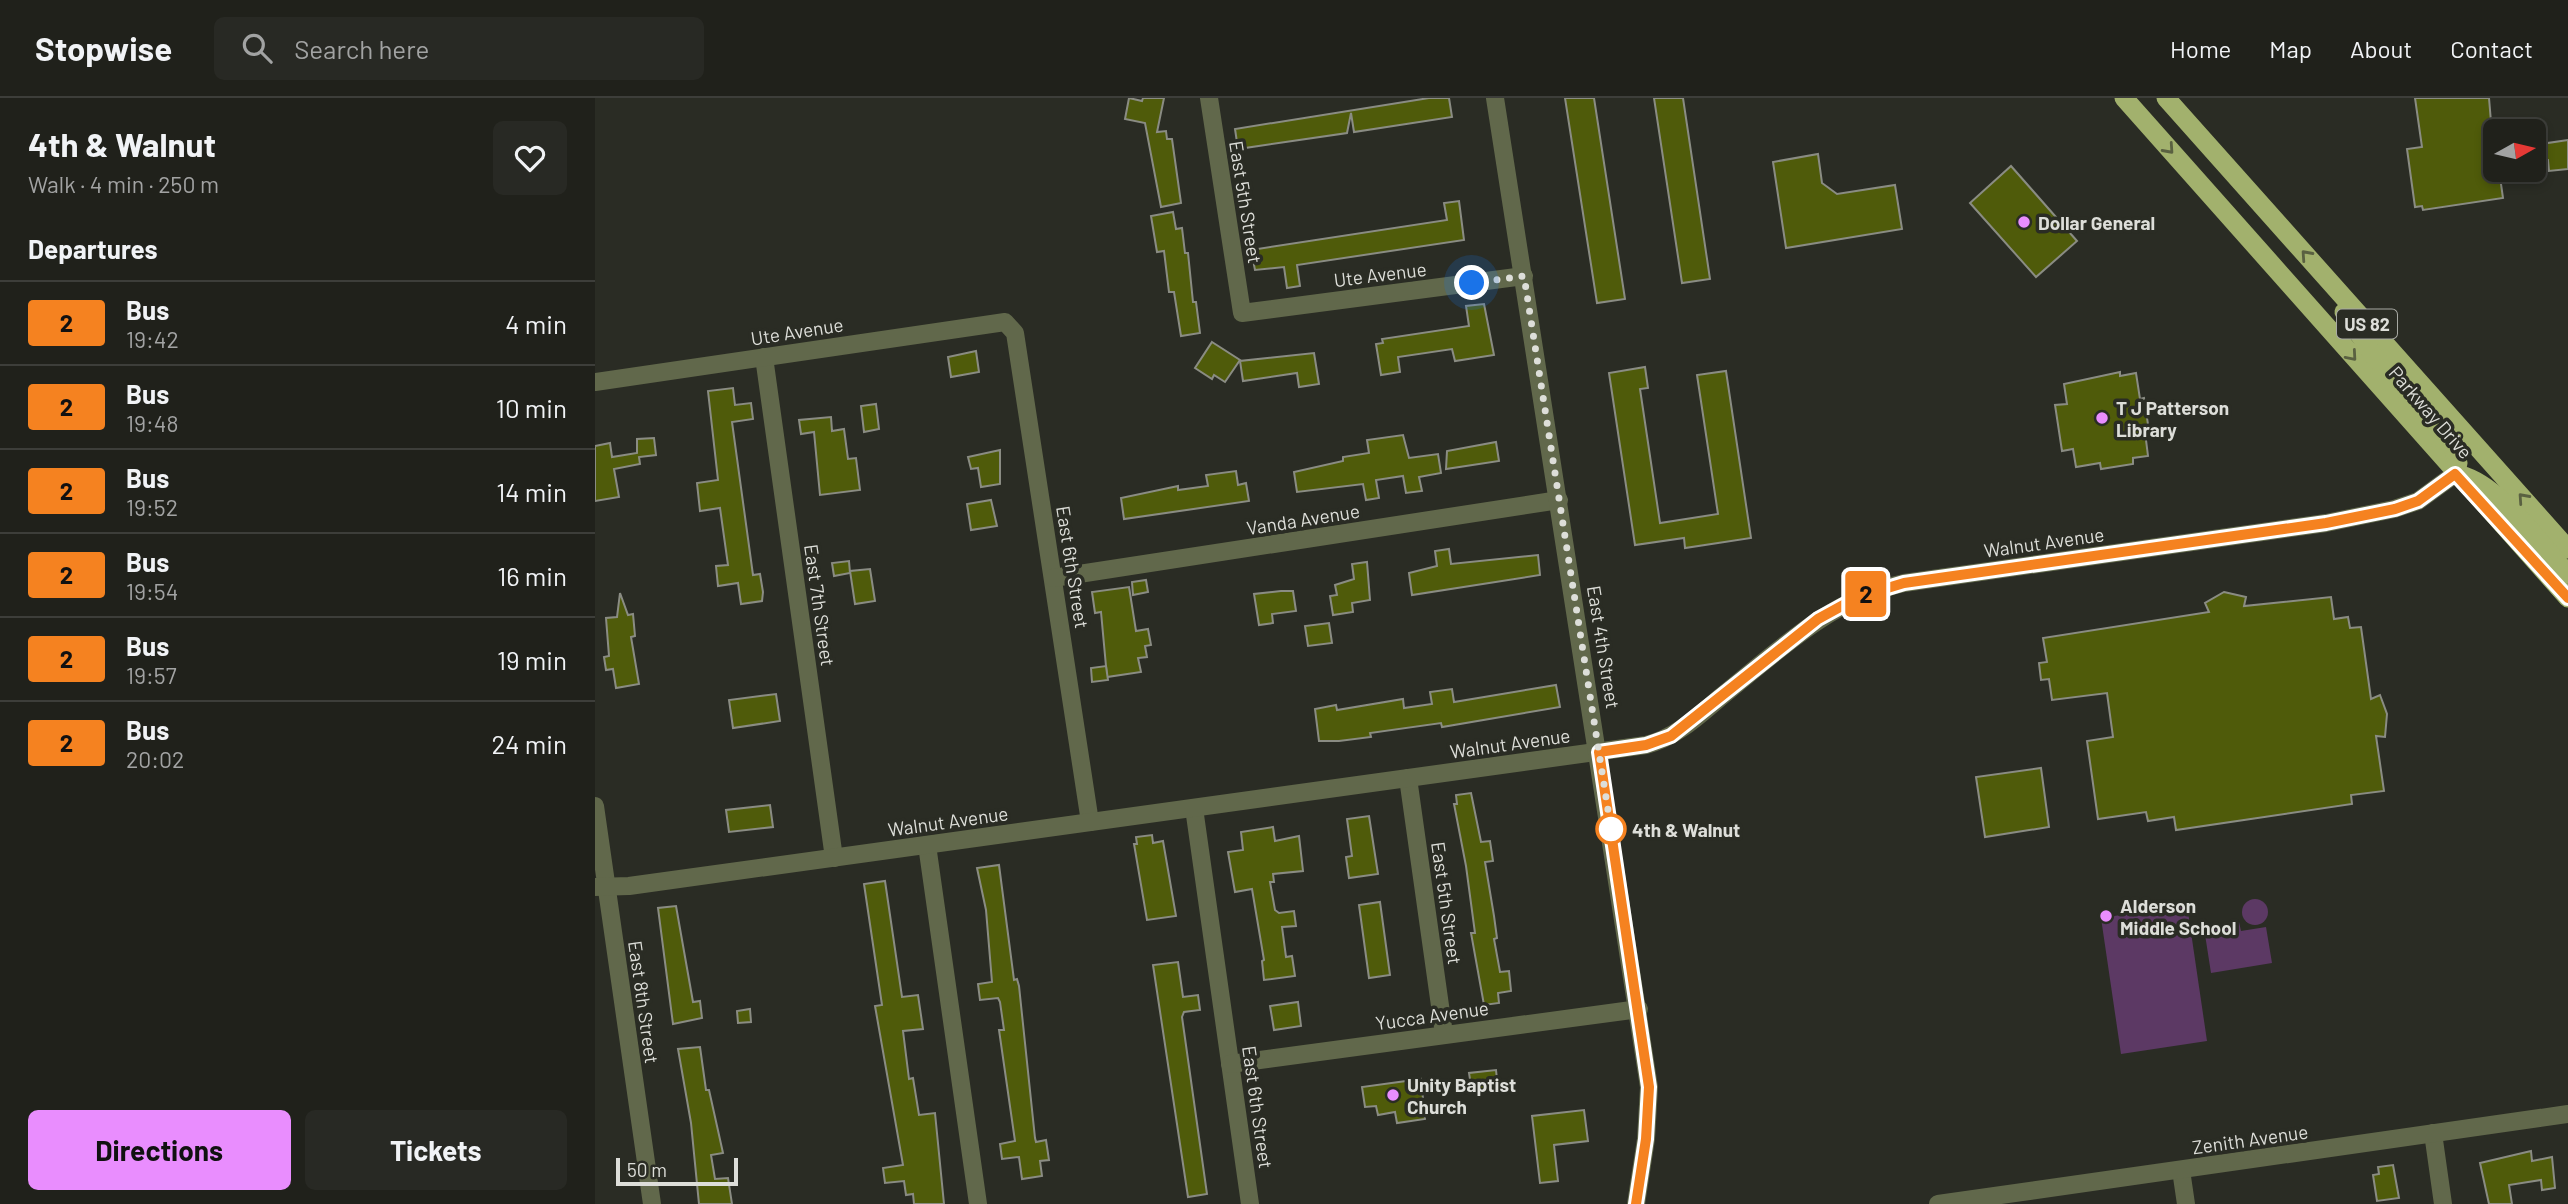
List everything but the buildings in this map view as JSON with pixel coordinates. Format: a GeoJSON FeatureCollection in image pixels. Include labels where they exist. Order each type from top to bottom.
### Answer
{"type":"FeatureCollection","features":[{"type":"Feature","properties":{"kind":"highway","name":"Parkway Drive"},"geometry":{"type":"LineString","coordinates":[[2124,98],[2455,474],[2568,598]]}},
{"type":"Feature","properties":{"kind":"highway","name":"Parkway Drive"},"geometry":{"type":"LineString","coordinates":[[2166,98],[2568,549]]}},
{"type":"Feature","properties":{"kind":"highway"},"geometry":{"type":"LineString","coordinates":[[2334,286],[2343,309],[2374,356],[2451,442],[2458,464],[2455,474],[2471,478],[2492,491],[2568,574]]}},
{"type":"Feature","properties":{"kind":"street","name":"East 5th Street"},"geometry":{"type":"LineString","coordinates":[[1209,98],[1242,313]]}},
{"type":"Feature","properties":{"kind":"street","name":"East 4th Street"},"geometry":{"type":"LineString","coordinates":[[1495,98],[1639,1009],[1649,1087],[1641,1203]]}},
{"type":"Feature","properties":{"kind":"street","name":"Ute Avenue"},"geometry":{"type":"LineString","coordinates":[[1242,313],[1524,276]]}},
{"type":"Feature","properties":{"kind":"street","name":"Ute Avenue"},"geometry":{"type":"LineString","coordinates":[[595,382],[1005,322]]}},
{"type":"Feature","properties":{"kind":"street","name":"East 6th Street"},"geometry":{"type":"LineString","coordinates":[[1005,322],[1015,333],[1090,822]]}},
{"type":"Feature","properties":{"kind":"street","name":"East 7th Street"},"geometry":{"type":"LineString","coordinates":[[764,357],[834,858]]}},
{"type":"Feature","properties":{"kind":"street","name":"Walnut Avenue"},"geometry":{"type":"LineString","coordinates":[[601,887],[834,858],[1646,745],[1677,732],[1818,619],[1870,592],[1904,583],[2312,525],[2395,509],[2418,501],[2455,474]]}},
{"type":"Feature","properties":{"kind":"street","name":"Vanda Avenue"},"geometry":{"type":"LineString","coordinates":[[1053,578],[1559,500]]}},
{"type":"Feature","properties":{"kind":"street","name":"East 5th Street"},"geometry":{"type":"LineString","coordinates":[[1408,778],[1444,1034]]}},
{"type":"Feature","properties":{"kind":"street","name":"East 8th Street"},"geometry":{"type":"LineString","coordinates":[[595,806],[601,887],[652,1204]]}},
{"type":"Feature","properties":{"kind":"street","name":"East 6th Street"},"geometry":{"type":"LineString","coordinates":[[1194,808],[1250,1204]]}},
{"type":"Feature","properties":{"kind":"street"},"geometry":{"type":"LineString","coordinates":[[927,845],[978,1204]]}},
{"type":"Feature","properties":{"kind":"street","name":"Yucca Avenue"},"geometry":{"type":"LineString","coordinates":[[1230,1064],[1639,1009]]}},
{"type":"Feature","properties":{"kind":"street","name":"Zenith Avenue"},"geometry":{"type":"LineString","coordinates":[[1938,1204],[2568,1114]]}},
{"type":"Feature","properties":{"kind":"street"},"geometry":{"type":"LineString","coordinates":[[2433,1133],[2443,1204]]}},
{"type":"Feature","properties":{"kind":"street"},"geometry":{"type":"LineString","coordinates":[[2181,1170],[2186,1204]]}},
{"type":"Feature","properties":{"kind":"shaded area"},"geometry":{"type":"Polygon","coordinates":[[[2255,899],[2264,903],[2268,912],[2264,921],[2255,925],[2246,921],[2242,912],[2246,903],[2255,899]]]}},
{"type":"Feature","properties":{"kind":"shaded area"},"geometry":{"type":"Polygon","coordinates":[[[2187,905],[2207,1041],[2121,1054],[2101,918],[2187,905]]]}},
{"type":"Feature","properties":{"kind":"shaded area"},"geometry":{"type":"Polygon","coordinates":[[[2239,922],[2241,931],[2266,927],[2272,963],[2211,973],[2204,928],[2239,922]]]}},
{"type":"Feature","properties":{"kind":"bus line","name":"2"},"geometry":{"type":"LineString","coordinates":[[1636,1204],[1646,1139],[1649,1087],[1599,752],[1646,745],[1677,732],[1818,619],[1870,592],[1904,583],[2326,523],[2395,509],[2418,501],[2455,474],[2568,598]]}},
{"type":"Feature","properties":{"kind":"place","name":"Dollar General"},"geometry":{"type":"Point","coordinates":[2024,222]}},
{"type":"Feature","properties":{"kind":"place","name":"T J Patterson Library"},"geometry":{"type":"Point","coordinates":[2102,418]}},
{"type":"Feature","properties":{"kind":"place","name":"4th & Walnut"},"geometry":{"type":"Point","coordinates":[1611,829]}},
{"type":"Feature","properties":{"kind":"place","name":"Alderson Middle School"},"geometry":{"type":"Point","coordinates":[2106,916]}},
{"type":"Feature","properties":{"kind":"place","name":"Unity Baptist Church"},"geometry":{"type":"Point","coordinates":[1393,1095]}},
{"type":"Feature","properties":{"kind":"route"},"geometry":{"type":"LineString","coordinates":[[1472,283],[1524,276],[1611,829]]}}]}
